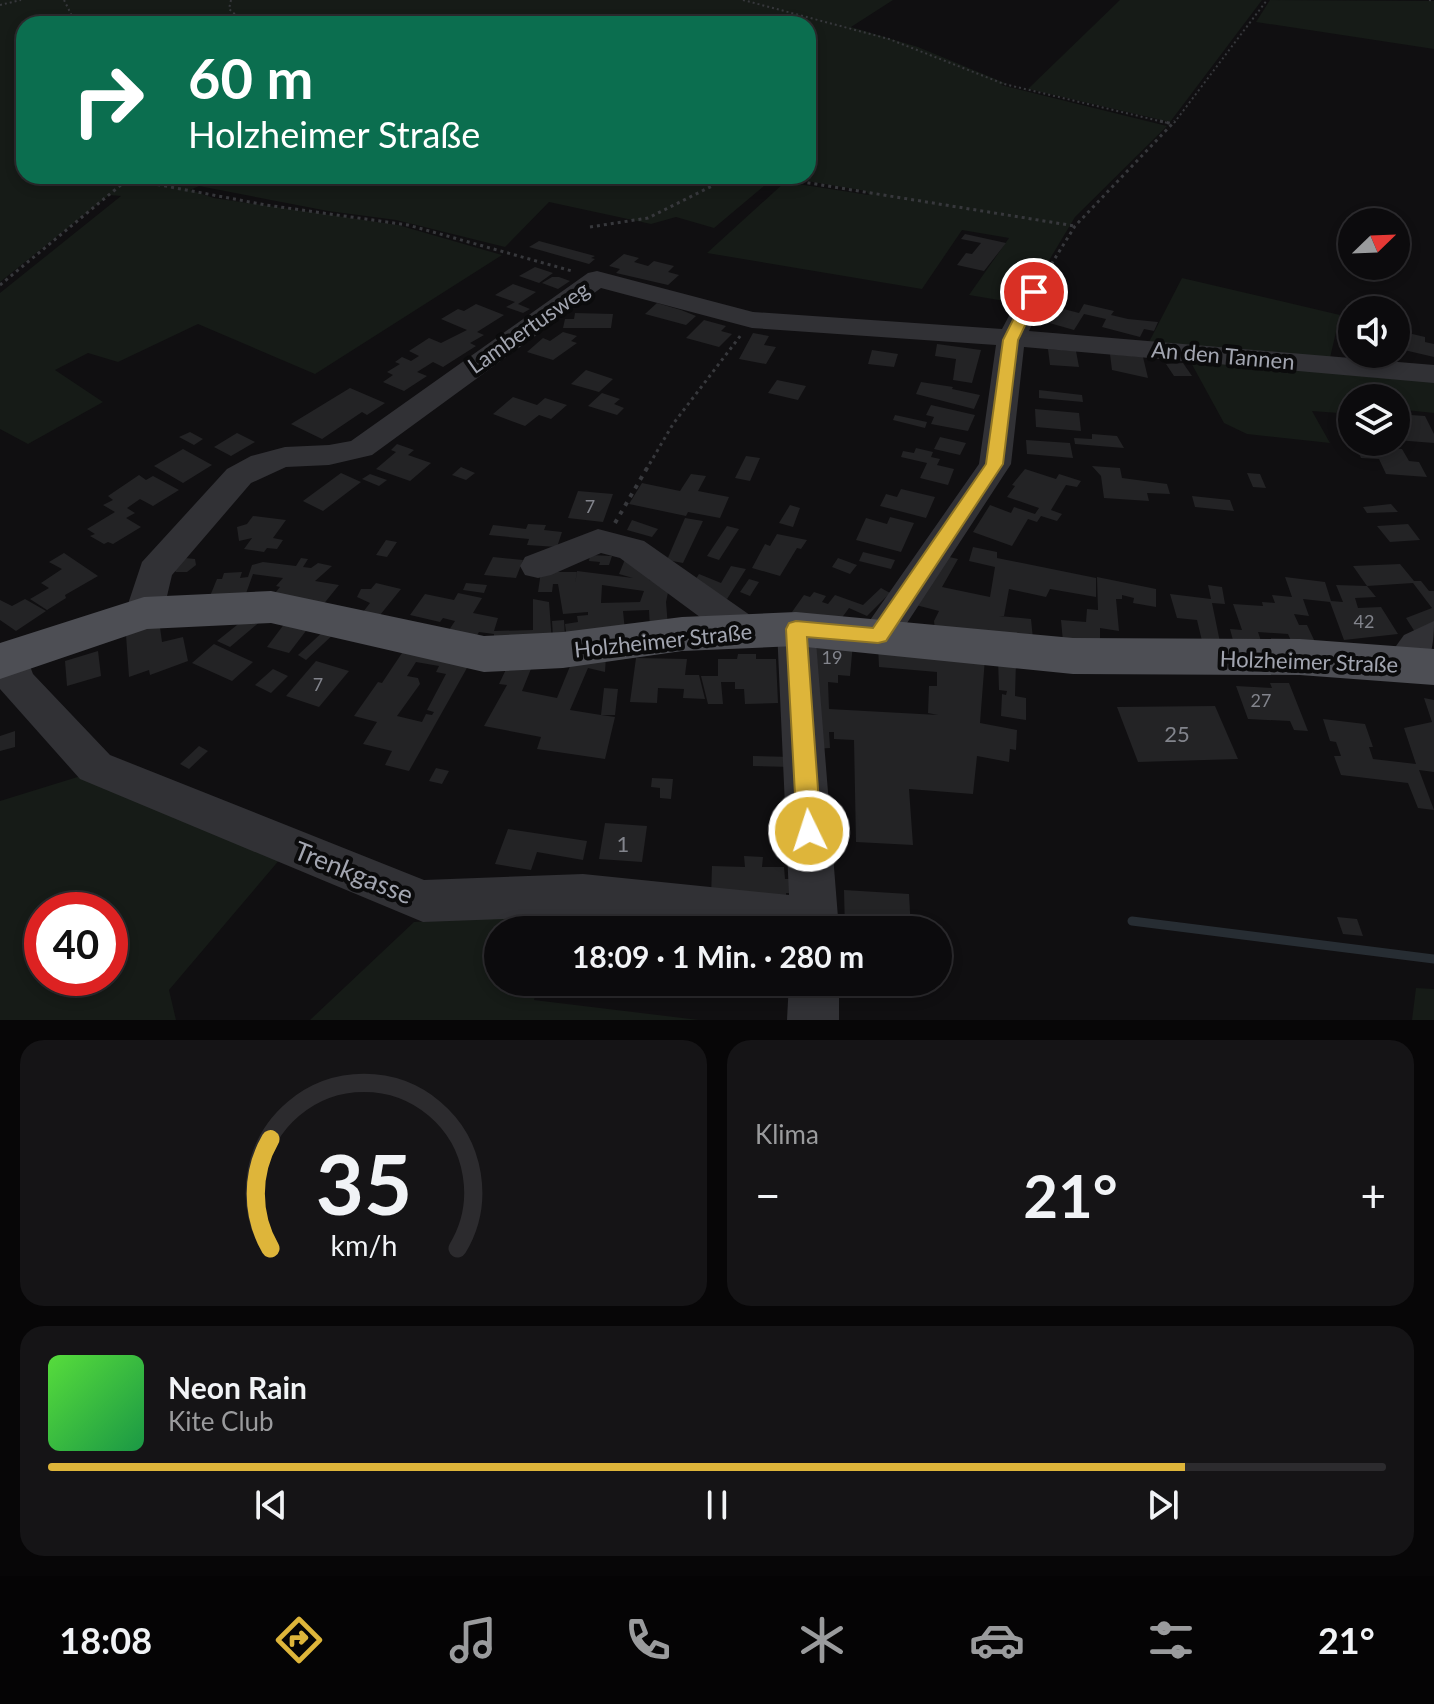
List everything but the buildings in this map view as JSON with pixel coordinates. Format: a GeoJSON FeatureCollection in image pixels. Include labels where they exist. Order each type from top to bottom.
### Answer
{"type":"FeatureCollection","features":[{"type":"Feature","properties":{"kind":"main road","name":"Holzheimer Straße"},"geometry":{"type":"LineString","coordinates":[[4,659],[144,613],[271,607],[484,654],[563,650],[682,634],[796,629],[1073,656],[1424,655]]}},
{"type":"Feature","properties":{"kind":"street","name":"Lambertusweg"},"geometry":{"type":"LineString","coordinates":[[144,613],[155,571],[239,476],[262,463],[285,457],[329,455],[361,448],[597,279],[752,320],[1011,340]]}},
{"type":"Feature","properties":{"kind":"street"},"geometry":{"type":"LineString","coordinates":[[878,636],[995,464],[1011,340],[1034,292]]}},
{"type":"Feature","properties":{"kind":"street","name":"An den Tannen"},"geometry":{"type":"LineString","coordinates":[[1011,340],[1081,343],[1434,374]]}},
{"type":"Feature","properties":{"kind":"street"},"geometry":{"type":"LineString","coordinates":[[538,566],[598,541],[632,549],[744,630]]}},
{"type":"Feature","properties":{"kind":"street"},"geometry":{"type":"LineString","coordinates":[[796,629],[814,916]]}},
{"type":"Feature","properties":{"kind":"street","name":"Trenkgasse"},"geometry":{"type":"LineString","coordinates":[[4,659],[15,680],[95,767],[423,901],[583,895],[745,916]]}},
{"type":"Feature","properties":{"kind":"street"},"geometry":{"type":"LineString","coordinates":[[813,1020],[814,996]]}},
{"type":"Feature","properties":{"kind":"path"},"geometry":{"type":"LineString","coordinates":[[0,5],[21,0]]}},
{"type":"Feature","properties":{"kind":"path"},"geometry":{"type":"LineString","coordinates":[[743,0],[803,16]]}},
{"type":"Feature","properties":{"kind":"path"},"geometry":{"type":"LineString","coordinates":[[1034,292],[1075,226],[1173,124],[1267,0]]}},
{"type":"Feature","properties":{"kind":"path"},"geometry":{"type":"LineString","coordinates":[[816,20],[889,39],[1004,84],[1173,124]]}},
{"type":"Feature","properties":{"kind":"path"},"geometry":{"type":"LineString","coordinates":[[0,285],[122,184]]}},
{"type":"Feature","properties":{"kind":"path"},"geometry":{"type":"LineString","coordinates":[[155,184],[266,205],[408,225],[597,279]]}},
{"type":"Feature","properties":{"kind":"path"},"geometry":{"type":"LineString","coordinates":[[590,227],[648,218],[716,184]]}},
{"type":"Feature","properties":{"kind":"path"},"geometry":{"type":"LineString","coordinates":[[815,184],[1075,226]]}},
{"type":"Feature","properties":{"kind":"path"},"geometry":{"type":"LineString","coordinates":[[606,542],[673,424],[752,320]]}},
{"type":"Feature","properties":{"kind":"shaded area"},"geometry":{"type":"Polygon","coordinates":[[[0,0],[893,0],[851,27],[918,47],[1005,83],[1001,85],[1167,126],[1075,217],[1023,304],[969,295],[1009,238],[962,230],[922,289],[707,253],[783,184],[869,195],[866,191],[816,183],[816,16],[16,16],[16,184],[766,184],[714,228],[676,217],[651,224],[549,202],[505,247],[396,220],[328,211],[199,186],[190,190],[214,198],[398,225],[502,255],[315,374],[198,324],[118,362],[88,353],[55,370],[103,402],[28,444],[0,429],[0,293],[121,196],[109,195],[0,282],[0,0]]]}},
{"type":"Feature","properties":{"kind":"shaded area"},"geometry":{"type":"Polygon","coordinates":[[[1120,0],[1262,0],[1170,122],[1028,89],[1120,0]]]}},
{"type":"Feature","properties":{"kind":"shaded area"},"geometry":{"type":"Polygon","coordinates":[[[1270,0],[1434,1],[1434,49],[1256,22],[1270,0]]]}},
{"type":"Feature","properties":{"kind":"shaded area"},"geometry":{"type":"Polygon","coordinates":[[[1182,278],[1338,315],[1329,362],[1148,344],[1182,278]]]}},
{"type":"Feature","properties":{"kind":"shaded area"},"geometry":{"type":"Polygon","coordinates":[[[1189,359],[1434,379],[1434,413],[1410,410],[1410,384],[1338,384],[1338,413],[1312,411],[1330,443],[1247,434],[1224,423],[1189,359]]]}},
{"type":"Feature","properties":{"kind":"shaded area"},"geometry":{"type":"Polygon","coordinates":[[[84,775],[281,858],[169,990],[176,1020],[0,1020],[0,801],[84,775]]]}},
{"type":"Feature","properties":{"kind":"shaded area"},"geometry":{"type":"Polygon","coordinates":[[[484,918],[484,996],[535,996],[534,1000],[699,1020],[310,1020],[414,922],[484,918]]]}},
{"type":"Feature","properties":{"kind":"shaded area"},"geometry":{"type":"Polygon","coordinates":[[[1416,988],[1434,989],[1434,1020],[1412,1020],[1416,988]]]}},
{"type":"Feature","properties":{"kind":"waterway"},"geometry":{"type":"LineString","coordinates":[[1132,921],[1434,959]]}},
{"type":"Feature","properties":{"kind":"route"},"geometry":{"type":"LineString","coordinates":[[809,831],[796,629],[878,636],[995,464],[1011,340],[1034,292]]}}]}
